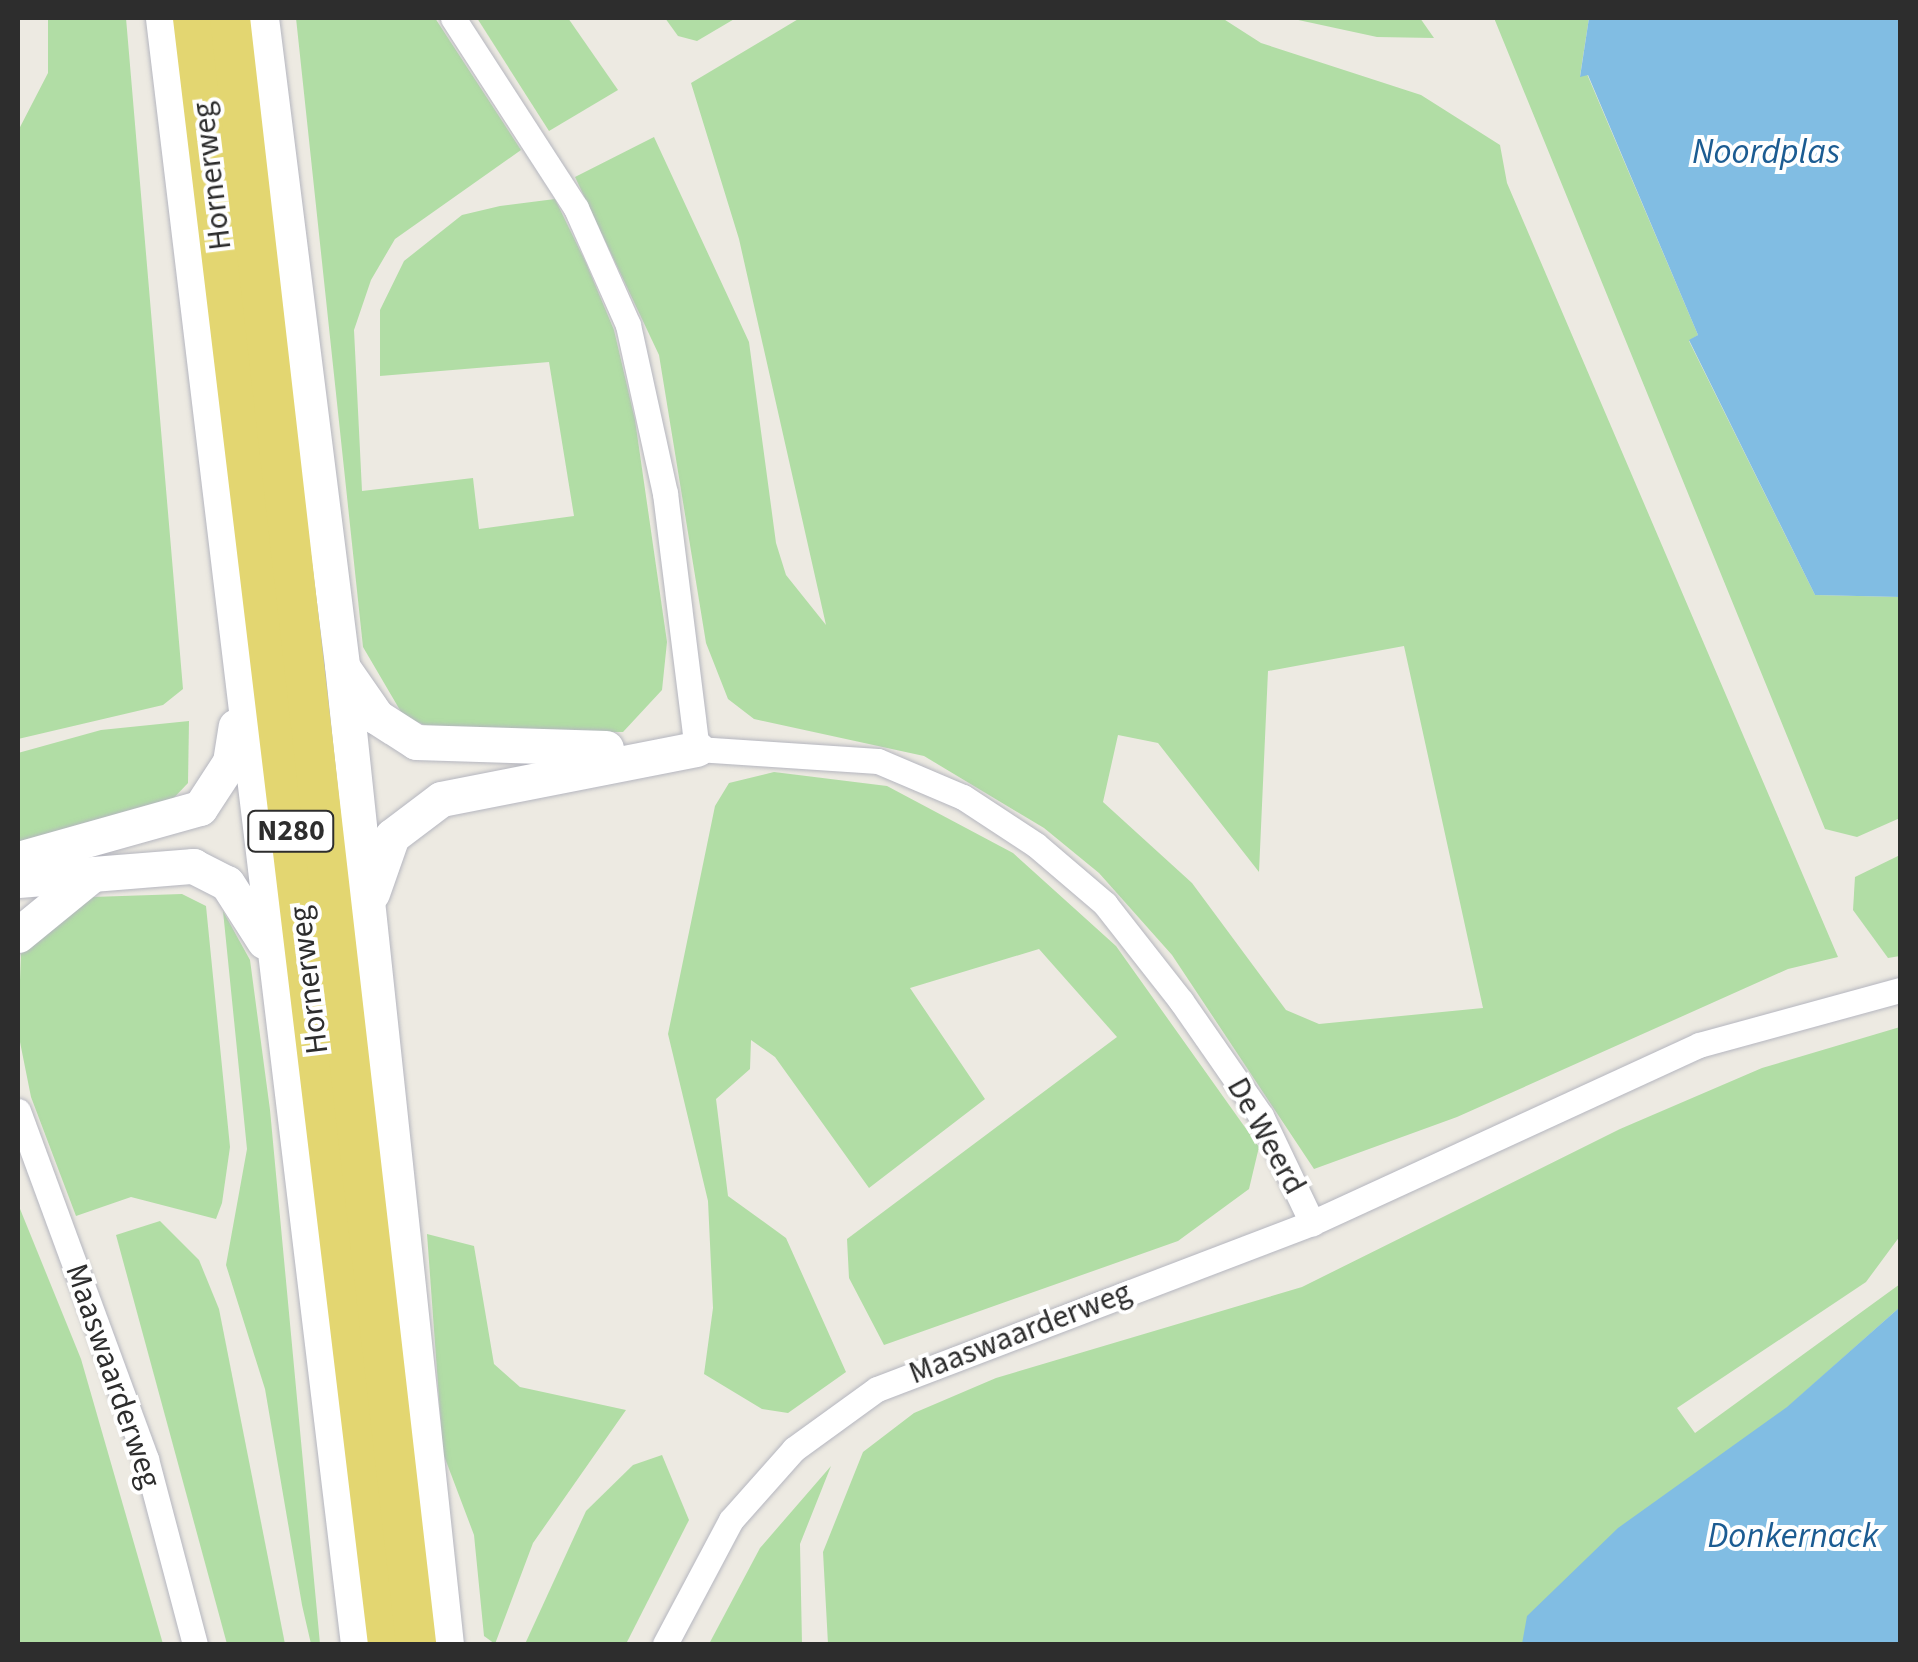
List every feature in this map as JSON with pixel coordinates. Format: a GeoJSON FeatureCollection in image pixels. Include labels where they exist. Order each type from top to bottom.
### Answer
{"type":"FeatureCollection","features":[{"type":"Feature","properties":{"kind":"main road","name":"Hornerweg"},"geometry":{"type":"LineString","coordinates":[[163,18],[358,1644]]}},
{"type":"Feature","properties":{"kind":"main road","name":"Hornerweg"},"geometry":{"type":"LineString","coordinates":[[193,18],[388,1644]]}},
{"type":"Feature","properties":{"kind":"main road","name":"Hornerweg"},"geometry":{"type":"LineString","coordinates":[[230,18],[416,1644]]}},
{"type":"Feature","properties":{"kind":"main road","name":"Hornerweg"},"geometry":{"type":"LineString","coordinates":[[261,18],[342,665],[446,1644]]}},
{"type":"Feature","properties":{"kind":"main road"},"geometry":{"type":"LineString","coordinates":[[342,665],[376,716],[437,747],[697,749]]}},
{"type":"Feature","properties":{"kind":"main road"},"geometry":{"type":"LineString","coordinates":[[18,859],[200,808],[230,762],[241,680]]}},
{"type":"Feature","properties":{"kind":"main road"},"geometry":{"type":"LineString","coordinates":[[368,907],[392,836],[442,799],[697,749]]}},
{"type":"Feature","properties":{"kind":"main road"},"geometry":{"type":"LineString","coordinates":[[18,880],[173,863],[209,872],[244,902],[276,975]]}},
{"type":"Feature","properties":{"kind":"main road"},"geometry":{"type":"LineString","coordinates":[[18,935],[95,872]]}},
{"type":"Feature","properties":{"kind":"street"},"geometry":{"type":"LineString","coordinates":[[453,18],[576,208],[628,325],[665,493],[697,749]]}},
{"type":"Feature","properties":{"kind":"street","name":"De Weerd"},"geometry":{"type":"LineString","coordinates":[[697,749],[878,762],[964,798],[1036,845],[1104,904],[1181,1001],[1261,1116],[1312,1224],[1699,1045],[1900,990]]}},
{"type":"Feature","properties":{"kind":"street","name":"Maaswaarderweg"},"geometry":{"type":"LineString","coordinates":[[18,1112],[140,1442],[194,1644]]}},
{"type":"Feature","properties":{"kind":"street","name":"Maaswaarderweg"},"geometry":{"type":"LineString","coordinates":[[664,1644],[731,1520],[794,1449],[878,1388],[1312,1224]]}},
{"type":"Feature","properties":{"kind":"green space"},"geometry":{"type":"Polygon","coordinates":[[[48,18],[126,18],[183,689],[163,705],[18,739],[18,131],[48,73],[48,18]]]}},
{"type":"Feature","properties":{"kind":"green space"},"geometry":{"type":"Polygon","coordinates":[[[296,18],[435,18],[521,150],[395,239],[371,280],[354,330],[362,491],[473,478],[479,529],[574,516],[549,362],[380,376],[380,310],[404,261],[462,215],[500,206],[555,199],[586,263],[614,330],[635,420],[667,642],[662,690],[623,732],[443,732],[404,717],[363,647],[296,18]]]}},
{"type":"Feature","properties":{"kind":"green space"},"geometry":{"type":"Polygon","coordinates":[[[477,18],[568,18],[618,90],[549,131],[477,18]]]}},
{"type":"Feature","properties":{"kind":"green space"},"geometry":{"type":"Polygon","coordinates":[[[665,18],[736,18],[697,41],[678,36],[665,18]]]}},
{"type":"Feature","properties":{"kind":"green space"},"geometry":{"type":"Polygon","coordinates":[[[800,18],[1222,18],[1261,43],[1421,95],[1500,145],[1507,183],[1838,957],[1788,969],[1457,1117],[1314,1169],[1172,955],[1099,873],[1044,828],[924,756],[754,719],[728,699],[706,643],[659,355],[575,177],[654,137],[749,342],[776,543],[786,575],[826,625],[739,239],[691,83],[800,18]],[[1404,646],[1268,671],[1259,872],[1158,743],[1118,735],[1103,802],[1192,883],[1286,1010],[1319,1024],[1483,1008],[1404,646]]]}},
{"type":"Feature","properties":{"kind":"green space"},"geometry":{"type":"Polygon","coordinates":[[[1289,18],[1420,18],[1434,38],[1377,37],[1289,18]]]}},
{"type":"Feature","properties":{"kind":"green space"},"geometry":{"type":"Polygon","coordinates":[[[1494,18],[1589,18],[1580,76],[1587,74],[1698,335],[1689,341],[1815,595],[1900,597],[1900,818],[1857,837],[1825,829],[1494,18]]]}},
{"type":"Feature","properties":{"kind":"green space"},"geometry":{"type":"Polygon","coordinates":[[[189,721],[188,783],[169,803],[18,847],[18,753],[101,730],[189,721]]]}},
{"type":"Feature","properties":{"kind":"green space"},"geometry":{"type":"Polygon","coordinates":[[[774,772],[887,786],[1013,853],[1116,946],[1259,1147],[1249,1189],[1178,1241],[884,1345],[849,1278],[847,1239],[1117,1037],[1039,949],[910,988],[985,1099],[869,1188],[775,1057],[751,1040],[750,1069],[716,1099],[728,1196],[786,1238],[846,1372],[788,1413],[762,1409],[704,1374],[713,1308],[708,1201],[668,1034],[715,806],[729,783],[774,772]]]}},
{"type":"Feature","properties":{"kind":"green space"},"geometry":{"type":"Polygon","coordinates":[[[1900,855],[1900,956],[1888,958],[1853,910],[1855,877],[1900,855]]]}},
{"type":"Feature","properties":{"kind":"green space"},"geometry":{"type":"Polygon","coordinates":[[[182,894],[206,906],[230,1147],[222,1203],[216,1219],[131,1197],[76,1216],[31,1097],[18,1032],[21,954],[39,926],[92,897],[182,894]]]}},
{"type":"Feature","properties":{"kind":"green space"},"geometry":{"type":"Polygon","coordinates":[[[223,911],[250,960],[270,1110],[320,1644],[311,1644],[265,1389],[226,1265],[247,1149],[223,911]]]}},
{"type":"Feature","properties":{"kind":"green space"},"geometry":{"type":"Polygon","coordinates":[[[1900,1027],[1900,1236],[1866,1282],[1677,1408],[1695,1433],[1900,1284],[1900,1307],[1522,1644],[828,1644],[823,1552],[863,1452],[914,1413],[996,1378],[1302,1287],[1620,1129],[1762,1068],[1900,1027]]]}},
{"type":"Feature","properties":{"kind":"green space"},"geometry":{"type":"Polygon","coordinates":[[[18,1204],[81,1359],[163,1644],[18,1644],[18,1204]]]}},
{"type":"Feature","properties":{"kind":"green space"},"geometry":{"type":"Polygon","coordinates":[[[160,1221],[199,1260],[219,1309],[285,1644],[227,1644],[116,1235],[160,1221]]]}},
{"type":"Feature","properties":{"kind":"green space"},"geometry":{"type":"Polygon","coordinates":[[[427,1234],[474,1246],[494,1364],[520,1387],[626,1410],[533,1543],[495,1644],[484,1636],[474,1535],[443,1453],[427,1234]]]}},
{"type":"Feature","properties":{"kind":"green space"},"geometry":{"type":"Polygon","coordinates":[[[662,1455],[689,1520],[626,1644],[525,1644],[586,1511],[633,1465],[662,1455]]]}},
{"type":"Feature","properties":{"kind":"green space"},"geometry":{"type":"Polygon","coordinates":[[[831,1466],[800,1544],[802,1644],[709,1644],[760,1548],[831,1466]]]}},
{"type":"Feature","properties":{"kind":"water","name":"Noordplas"},"geometry":{"type":"Polygon","coordinates":[[[1589,18],[1900,18],[1900,597],[1815,595],[1689,340],[1698,335],[1588,75],[1580,77],[1589,18]]]}},
{"type":"Feature","properties":{"kind":"water","name":"Donkernack"},"geometry":{"type":"Polygon","coordinates":[[[1900,1307],[1900,1644],[1522,1644],[1527,1616],[1618,1528],[1787,1407],[1900,1307]]]}}]}
